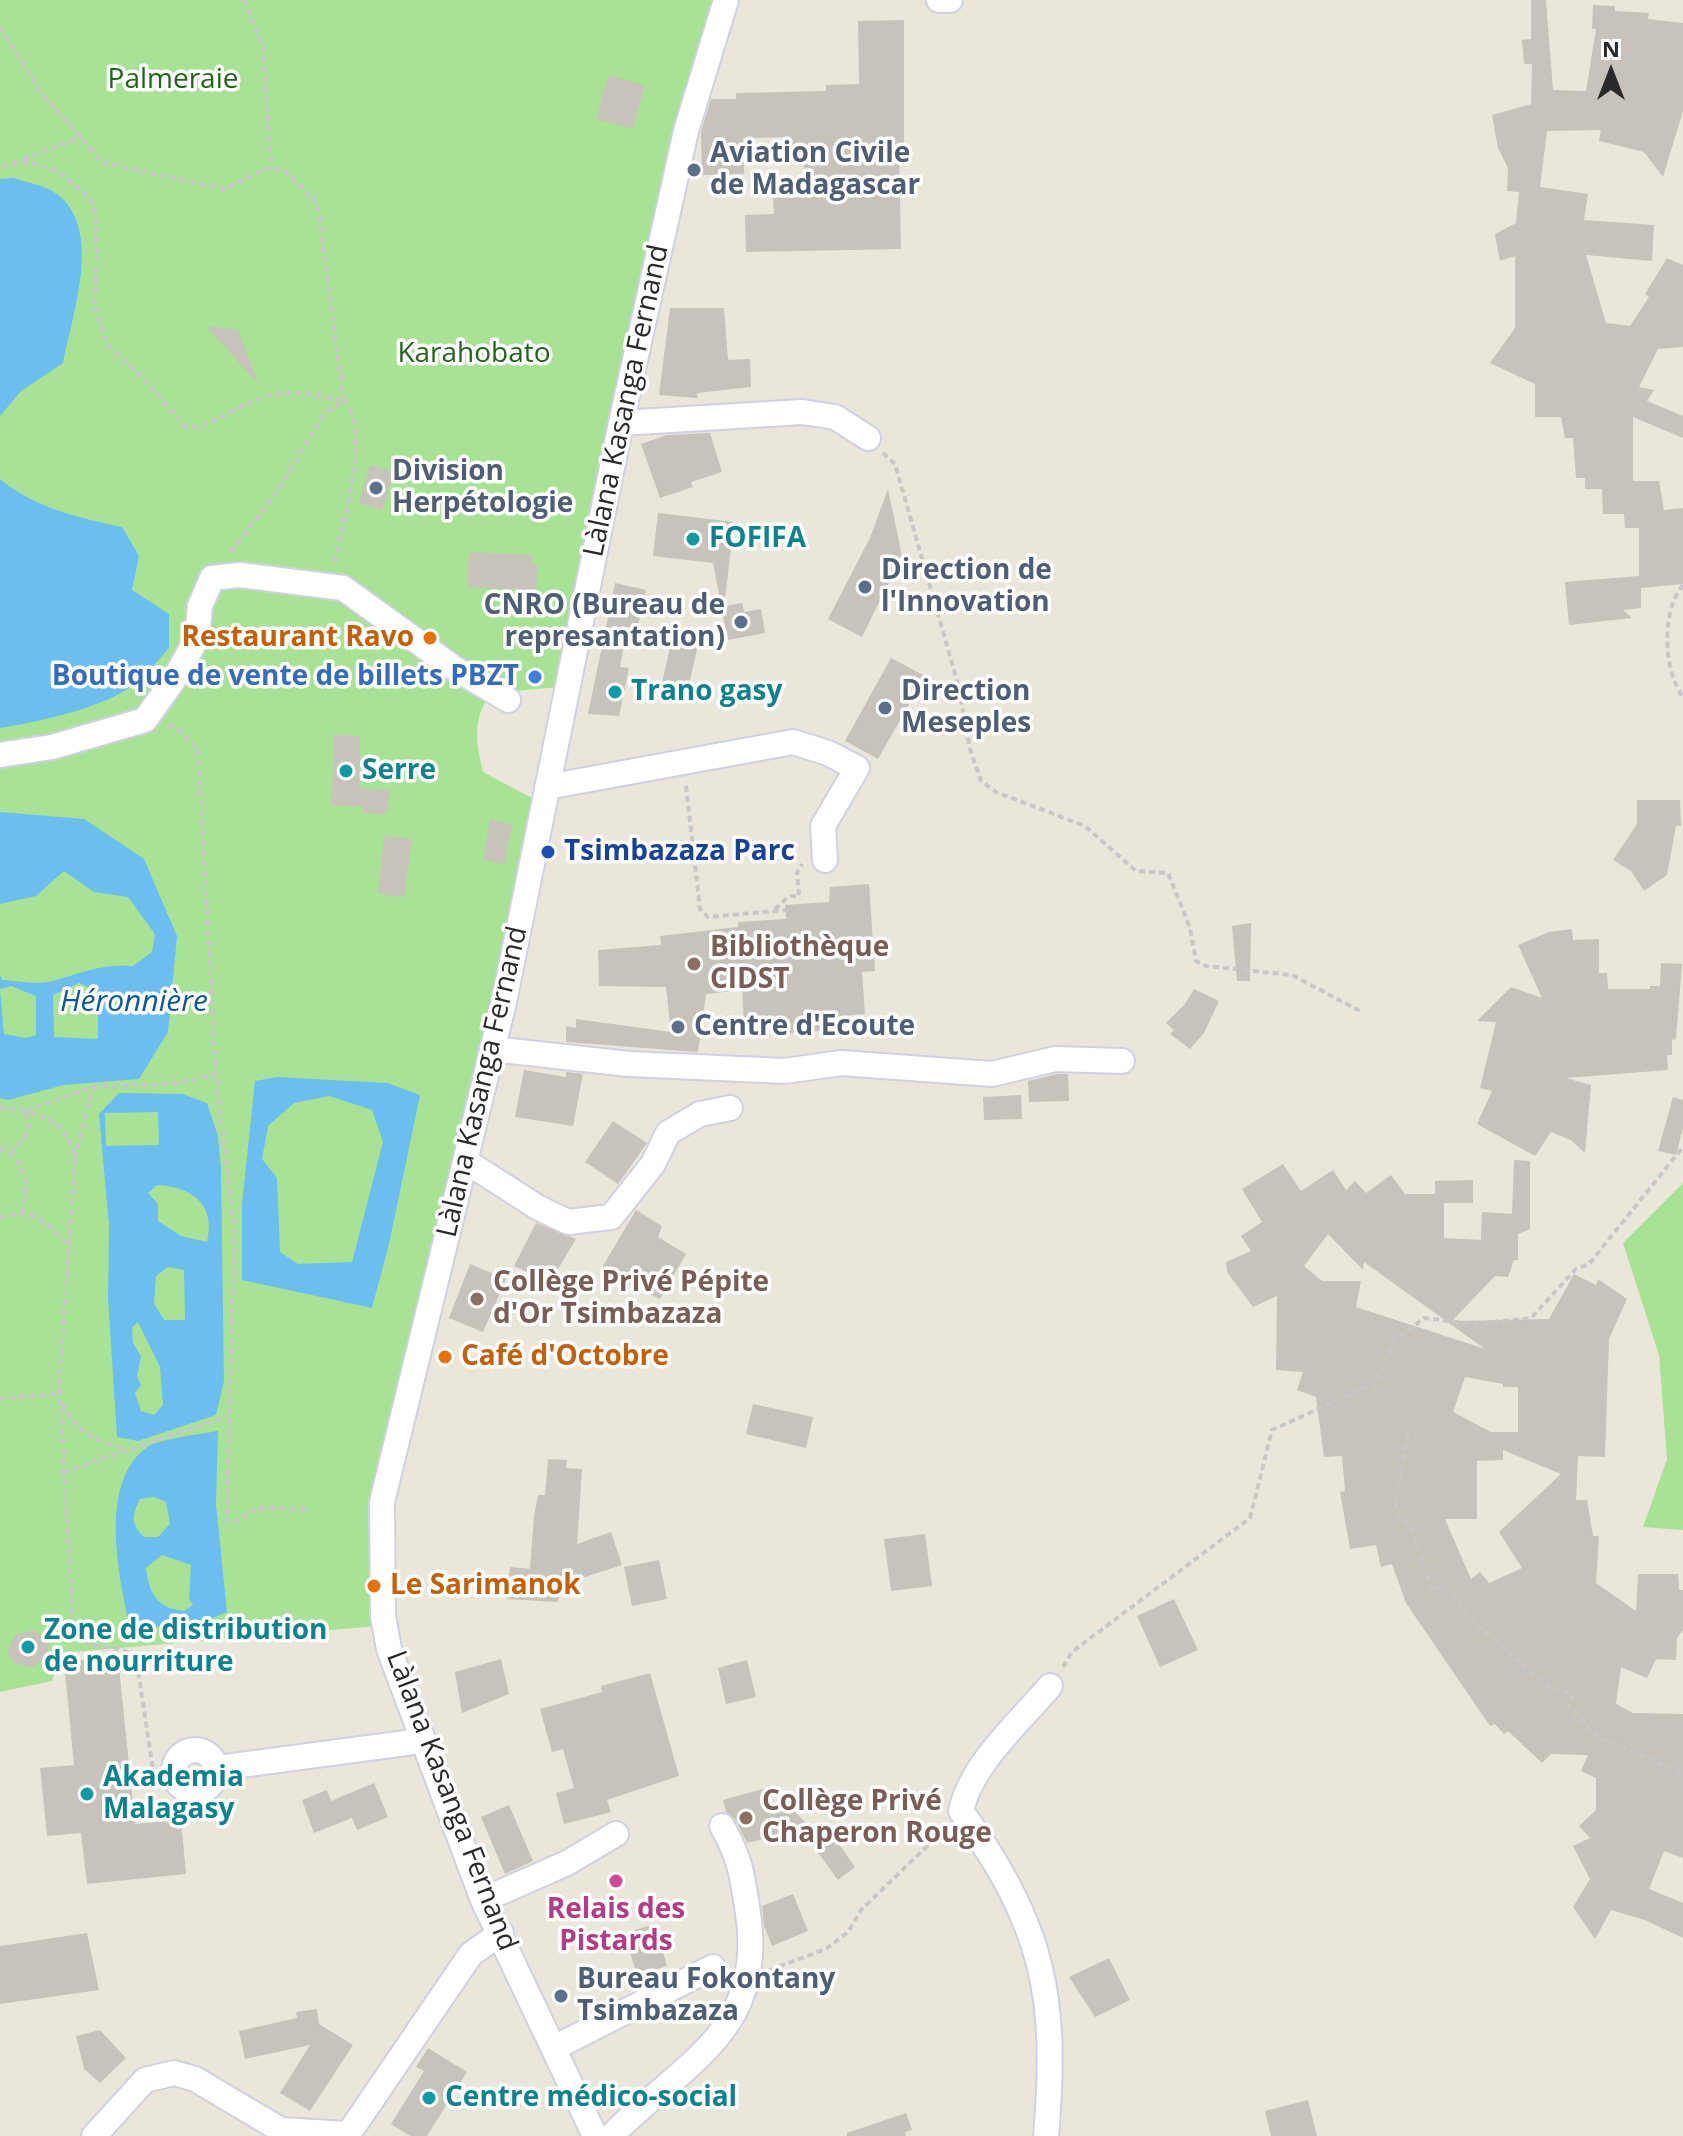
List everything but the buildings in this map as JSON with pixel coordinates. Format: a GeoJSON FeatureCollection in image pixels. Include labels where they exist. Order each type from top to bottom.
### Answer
{"type":"FeatureCollection","features":[{"type":"Feature","properties":{"kind":"street","name":"Làlana Kasanga Fernand"},"geometry":{"type":"LineString","coordinates":[[595,2136],[483,1900],[389,1649],[383,1616],[382,1502],[467,1162],[621,423],[686,131],[726,0]]}},
{"type":"Feature","properties":{"kind":"street"},"geometry":{"type":"LineString","coordinates":[[939,0],[950,0]]}},
{"type":"Feature","properties":{"kind":"street"},"geometry":{"type":"LineString","coordinates":[[621,423],[802,412],[835,417],[868,438]]}},
{"type":"Feature","properties":{"kind":"street"},"geometry":{"type":"LineString","coordinates":[[0,755],[52,747],[145,720],[175,678],[197,638],[200,606],[212,578],[240,575],[343,588],[454,668],[508,700]]}},
{"type":"Feature","properties":{"kind":"street"},"geometry":{"type":"LineString","coordinates":[[547,787],[793,742],[828,753],[857,768],[823,826],[825,860]]}},
{"type":"Feature","properties":{"kind":"street"},"geometry":{"type":"LineString","coordinates":[[492,1049],[629,1064],[785,1071],[841,1063],[992,1074],[1055,1059],[1122,1061]]}},
{"type":"Feature","properties":{"kind":"street"},"geometry":{"type":"LineString","coordinates":[[467,1162],[537,1207],[568,1222],[611,1217],[653,1164],[668,1133],[700,1114],[730,1108]]}},
{"type":"Feature","properties":{"kind":"street"},"geometry":{"type":"LineString","coordinates":[[1046,2136],[1049,2009],[1039,1954],[1019,1905],[961,1811],[964,1795],[990,1757],[1050,1686]]}},
{"type":"Feature","properties":{"kind":"street"},"geometry":{"type":"LineString","coordinates":[[174,1775],[186,1790],[204,1790],[215,1780],[218,1768],[421,1741]]}},
{"type":"Feature","properties":{"kind":"street"},"geometry":{"type":"LineString","coordinates":[[611,2136],[716,2040],[740,2005],[747,1981],[752,1938],[740,1858],[722,1826]]}},
{"type":"Feature","properties":{"kind":"street"},"geometry":{"type":"LineString","coordinates":[[483,1900],[567,1863],[616,1834]]}},
{"type":"Feature","properties":{"kind":"street"},"geometry":{"type":"LineString","coordinates":[[94,2136],[145,2080],[174,2073],[195,2079],[281,2130],[348,2135],[471,1954],[501,1933]]}},
{"type":"Feature","properties":{"kind":"street"},"geometry":{"type":"LineString","coordinates":[[554,2048],[713,1967]]}},
{"type":"Feature","properties":{"kind":"path"},"geometry":{"type":"LineString","coordinates":[[244,0],[263,48],[271,167]]}},
{"type":"Feature","properties":{"kind":"path"},"geometry":{"type":"LineString","coordinates":[[0,27],[41,93],[103,163],[224,189],[271,167],[286,172],[317,203],[344,401]]}},
{"type":"Feature","properties":{"kind":"path"},"geometry":{"type":"LineString","coordinates":[[0,167],[82,137]]}},
{"type":"Feature","properties":{"kind":"path"},"geometry":{"type":"LineString","coordinates":[[21,160],[66,175],[94,204],[97,257],[94,301],[106,344],[146,381],[185,427],[197,427],[258,398],[271,396],[320,395],[344,401],[353,411],[356,462],[329,585]]}},
{"type":"Feature","properties":{"kind":"path"},"geometry":{"type":"LineString","coordinates":[[212,578],[279,489],[324,414],[344,401]]}},
{"type":"Feature","properties":{"kind":"path"},"geometry":{"type":"LineString","coordinates":[[868,438],[895,464],[958,684],[970,749],[981,781],[996,792],[1085,826],[1136,871],[1168,873],[1190,928],[1196,961],[1206,966],[1292,975],[1360,1011]]}},
{"type":"Feature","properties":{"kind":"path"},"geometry":{"type":"LineString","coordinates":[[1683,585],[1668,615],[1673,682],[1683,697]]}},
{"type":"Feature","properties":{"kind":"path"},"geometry":{"type":"LineString","coordinates":[[145,720],[177,728],[198,749],[216,1075],[234,1229],[227,1522],[237,1521],[258,1508],[308,1509]]}},
{"type":"Feature","properties":{"kind":"path"},"geometry":{"type":"LineString","coordinates":[[683,760],[700,909],[708,917],[786,910]]}},
{"type":"Feature","properties":{"kind":"path"},"geometry":{"type":"LineString","coordinates":[[773,911],[789,896],[799,896],[797,873],[801,864],[825,860]]}},
{"type":"Feature","properties":{"kind":"path"},"geometry":{"type":"LineString","coordinates":[[25,1111],[93,1087],[171,1084],[216,1075]]}},
{"type":"Feature","properties":{"kind":"path"},"geometry":{"type":"LineString","coordinates":[[93,1087],[75,1158],[60,1394],[74,1637],[86,1646],[125,1649],[136,1657],[153,1770],[174,1775]]}},
{"type":"Feature","properties":{"kind":"path"},"geometry":{"type":"LineString","coordinates":[[0,1107],[50,1119],[70,1135],[75,1158]]}},
{"type":"Feature","properties":{"kind":"path"},"geometry":{"type":"LineString","coordinates":[[10,1153],[28,1134],[31,1124],[25,1111]]}},
{"type":"Feature","properties":{"kind":"path"},"geometry":{"type":"LineString","coordinates":[[1050,1686],[1072,1652],[1250,1518],[1272,1430],[1364,1388],[1375,1387],[1394,1341],[1424,1318],[1475,1324],[1531,1318],[1576,1269],[1589,1264],[1683,1147]]}},
{"type":"Feature","properties":{"kind":"path"},"geometry":{"type":"LineString","coordinates":[[0,1148],[17,1160],[28,1188],[22,1213]]}},
{"type":"Feature","properties":{"kind":"path"},"geometry":{"type":"LineString","coordinates":[[0,1217],[22,1213],[41,1218],[69,1246]]}},
{"type":"Feature","properties":{"kind":"path"},"geometry":{"type":"LineString","coordinates":[[0,1398],[60,1394]]}},
{"type":"Feature","properties":{"kind":"path"},"geometry":{"type":"LineString","coordinates":[[61,1402],[78,1430],[95,1440],[127,1450]]}},
{"type":"Feature","properties":{"kind":"path"},"geometry":{"type":"LineString","coordinates":[[64,1472],[228,1416]]}},
{"type":"Feature","properties":{"kind":"path"},"geometry":{"type":"LineString","coordinates":[[1408,1434],[1395,1509],[1412,1529],[1432,1590],[1442,1587],[1451,1592],[1467,1616],[1546,1685],[1573,1694],[1568,1706],[1596,1735],[1677,1771],[1683,1770]]}},
{"type":"Feature","properties":{"kind":"path"},"geometry":{"type":"LineString","coordinates":[[747,1981],[826,1949],[848,1932],[861,1910],[961,1811]]}},
{"type":"Feature","properties":{"kind":"green space"},"geometry":{"type":"Polygon","coordinates":[[[0,0],[715,0],[560,687],[491,693],[478,722],[477,741],[483,772],[532,798],[472,1091],[404,1363],[377,1626],[61,1653],[52,1681],[0,1692],[0,0]]]}},
{"type":"Feature","properties":{"kind":"green space"},"geometry":{"type":"Polygon","coordinates":[[[1683,1183],[1683,1530],[1643,1527],[1667,1459],[1659,1355],[1623,1243],[1683,1183]]]}},
{"type":"Feature","properties":{"kind":"water"},"geometry":{"type":"Polygon","coordinates":[[[13,178],[54,192],[69,207],[78,226],[82,248],[81,272],[63,363],[21,391],[0,416],[0,179],[13,178]]]}},
{"type":"Feature","properties":{"kind":"water"},"geometry":{"type":"Polygon","coordinates":[[[0,479],[43,505],[122,527],[139,556],[132,590],[169,614],[169,648],[148,672],[121,693],[52,718],[0,728],[0,479]]]}},
{"type":"Feature","properties":{"kind":"water","name":"Héronnière"},"geometry":{"type":"Polygon","coordinates":[[[0,812],[84,819],[144,859],[177,936],[168,1032],[139,1079],[64,1085],[8,1100],[0,1098],[0,989],[0,975],[2,980],[41,983],[103,967],[133,966],[152,952],[155,934],[128,897],[94,892],[64,871],[36,896],[0,904],[0,812]],[[79,983],[53,995],[54,1037],[98,1039],[98,992],[79,983]],[[11,986],[0,989],[4,1034],[26,1038],[36,1035],[36,996],[11,986]]]}},
{"type":"Feature","properties":{"kind":"water"},"geometry":{"type":"Polygon","coordinates":[[[277,1077],[387,1083],[420,1095],[389,1244],[372,1308],[242,1280],[242,1204],[255,1081],[277,1077]],[[329,1096],[294,1103],[268,1126],[262,1159],[277,1178],[280,1252],[298,1264],[352,1262],[383,1142],[372,1110],[329,1096]]]}},
{"type":"Feature","properties":{"kind":"water"},"geometry":{"type":"Polygon","coordinates":[[[119,1093],[182,1094],[207,1103],[218,1136],[224,1381],[216,1415],[138,1441],[117,1437],[108,1298],[109,1226],[99,1114],[119,1093]],[[158,1112],[105,1113],[106,1146],[159,1145],[158,1112]],[[157,1185],[148,1193],[158,1204],[158,1221],[181,1236],[207,1242],[208,1217],[191,1194],[157,1185]],[[168,1267],[156,1276],[154,1304],[164,1320],[185,1320],[184,1270],[168,1267]],[[138,1322],[132,1327],[133,1343],[141,1356],[137,1377],[141,1385],[135,1393],[141,1411],[154,1415],[163,1405],[160,1367],[138,1322]]]}},
{"type":"Feature","properties":{"kind":"water"},"geometry":{"type":"Polygon","coordinates":[[[218,1431],[216,1504],[227,1612],[203,1622],[130,1630],[121,1585],[116,1534],[121,1485],[131,1464],[146,1448],[169,1439],[218,1431]],[[154,1497],[140,1499],[134,1515],[136,1528],[144,1537],[158,1537],[170,1524],[166,1502],[154,1497]],[[162,1555],[146,1568],[149,1585],[161,1603],[184,1611],[193,1605],[189,1598],[191,1565],[162,1555]]]}},
{"type":"Feature","properties":{"kind":"place","name":"Aviation Civile de Madagascar"},"geometry":{"type":"Point","coordinates":[694,170]}},
{"type":"Feature","properties":{"kind":"place","name":"Division Herpétologie"},"geometry":{"type":"Point","coordinates":[376,488]}},
{"type":"Feature","properties":{"kind":"place","name":"FOFIFA"},"geometry":{"type":"Point","coordinates":[693,539]}},
{"type":"Feature","properties":{"kind":"place","name":"Direction de l'Innovation"},"geometry":{"type":"Point","coordinates":[865,587]}},
{"type":"Feature","properties":{"kind":"place","name":"CNRO (Bureau de represantation)"},"geometry":{"type":"Point","coordinates":[741,622]}},
{"type":"Feature","properties":{"kind":"place","name":"Restaurant Ravo"},"geometry":{"type":"Point","coordinates":[430,638]}},
{"type":"Feature","properties":{"kind":"place","name":"Boutique de vente de billets PBZT"},"geometry":{"type":"Point","coordinates":[535,677]}},
{"type":"Feature","properties":{"kind":"place","name":"Trano gasy"},"geometry":{"type":"Point","coordinates":[615,692]}},
{"type":"Feature","properties":{"kind":"place","name":"Direction Meseples"},"geometry":{"type":"Point","coordinates":[885,708]}},
{"type":"Feature","properties":{"kind":"place","name":"Serre"},"geometry":{"type":"Point","coordinates":[346,771]}},
{"type":"Feature","properties":{"kind":"place","name":"Tsimbazaza Parc"},"geometry":{"type":"Point","coordinates":[548,852]}},
{"type":"Feature","properties":{"kind":"place","name":"Bibliothèque CIDST"},"geometry":{"type":"Point","coordinates":[694,964]}},
{"type":"Feature","properties":{"kind":"place","name":"Centre d'Ecoute"},"geometry":{"type":"Point","coordinates":[678,1027]}},
{"type":"Feature","properties":{"kind":"place","name":"Collège Privé Pépite d'Or Tsimbazaza"},"geometry":{"type":"Point","coordinates":[477,1299]}},
{"type":"Feature","properties":{"kind":"place","name":"Café d'Octobre"},"geometry":{"type":"Point","coordinates":[445,1357]}},
{"type":"Feature","properties":{"kind":"place","name":"Le Sarimanok"},"geometry":{"type":"Point","coordinates":[374,1586]}},
{"type":"Feature","properties":{"kind":"place","name":"Zone de distribution de nourriture"},"geometry":{"type":"Point","coordinates":[28,1647]}},
{"type":"Feature","properties":{"kind":"place","name":"Akademia Malagasy"},"geometry":{"type":"Point","coordinates":[87,1794]}},
{"type":"Feature","properties":{"kind":"place","name":"Collège Privé Chaperon Rouge"},"geometry":{"type":"Point","coordinates":[746,1818]}},
{"type":"Feature","properties":{"kind":"place","name":"Relais des Pistards"},"geometry":{"type":"Point","coordinates":[616,1881]}},
{"type":"Feature","properties":{"kind":"place","name":"Bureau Fokontany Tsimbazaza"},"geometry":{"type":"Point","coordinates":[561,1996]}},
{"type":"Feature","properties":{"kind":"place","name":"Centre médico-social"},"geometry":{"type":"Point","coordinates":[429,2098]}},
{"type":"Feature","properties":{"kind":"park label","name":"Palmeraie"},"geometry":{"type":"Point","coordinates":[173,80]}},
{"type":"Feature","properties":{"kind":"park label","name":"Karahobato"},"geometry":{"type":"Point","coordinates":[474,354]}}]}
